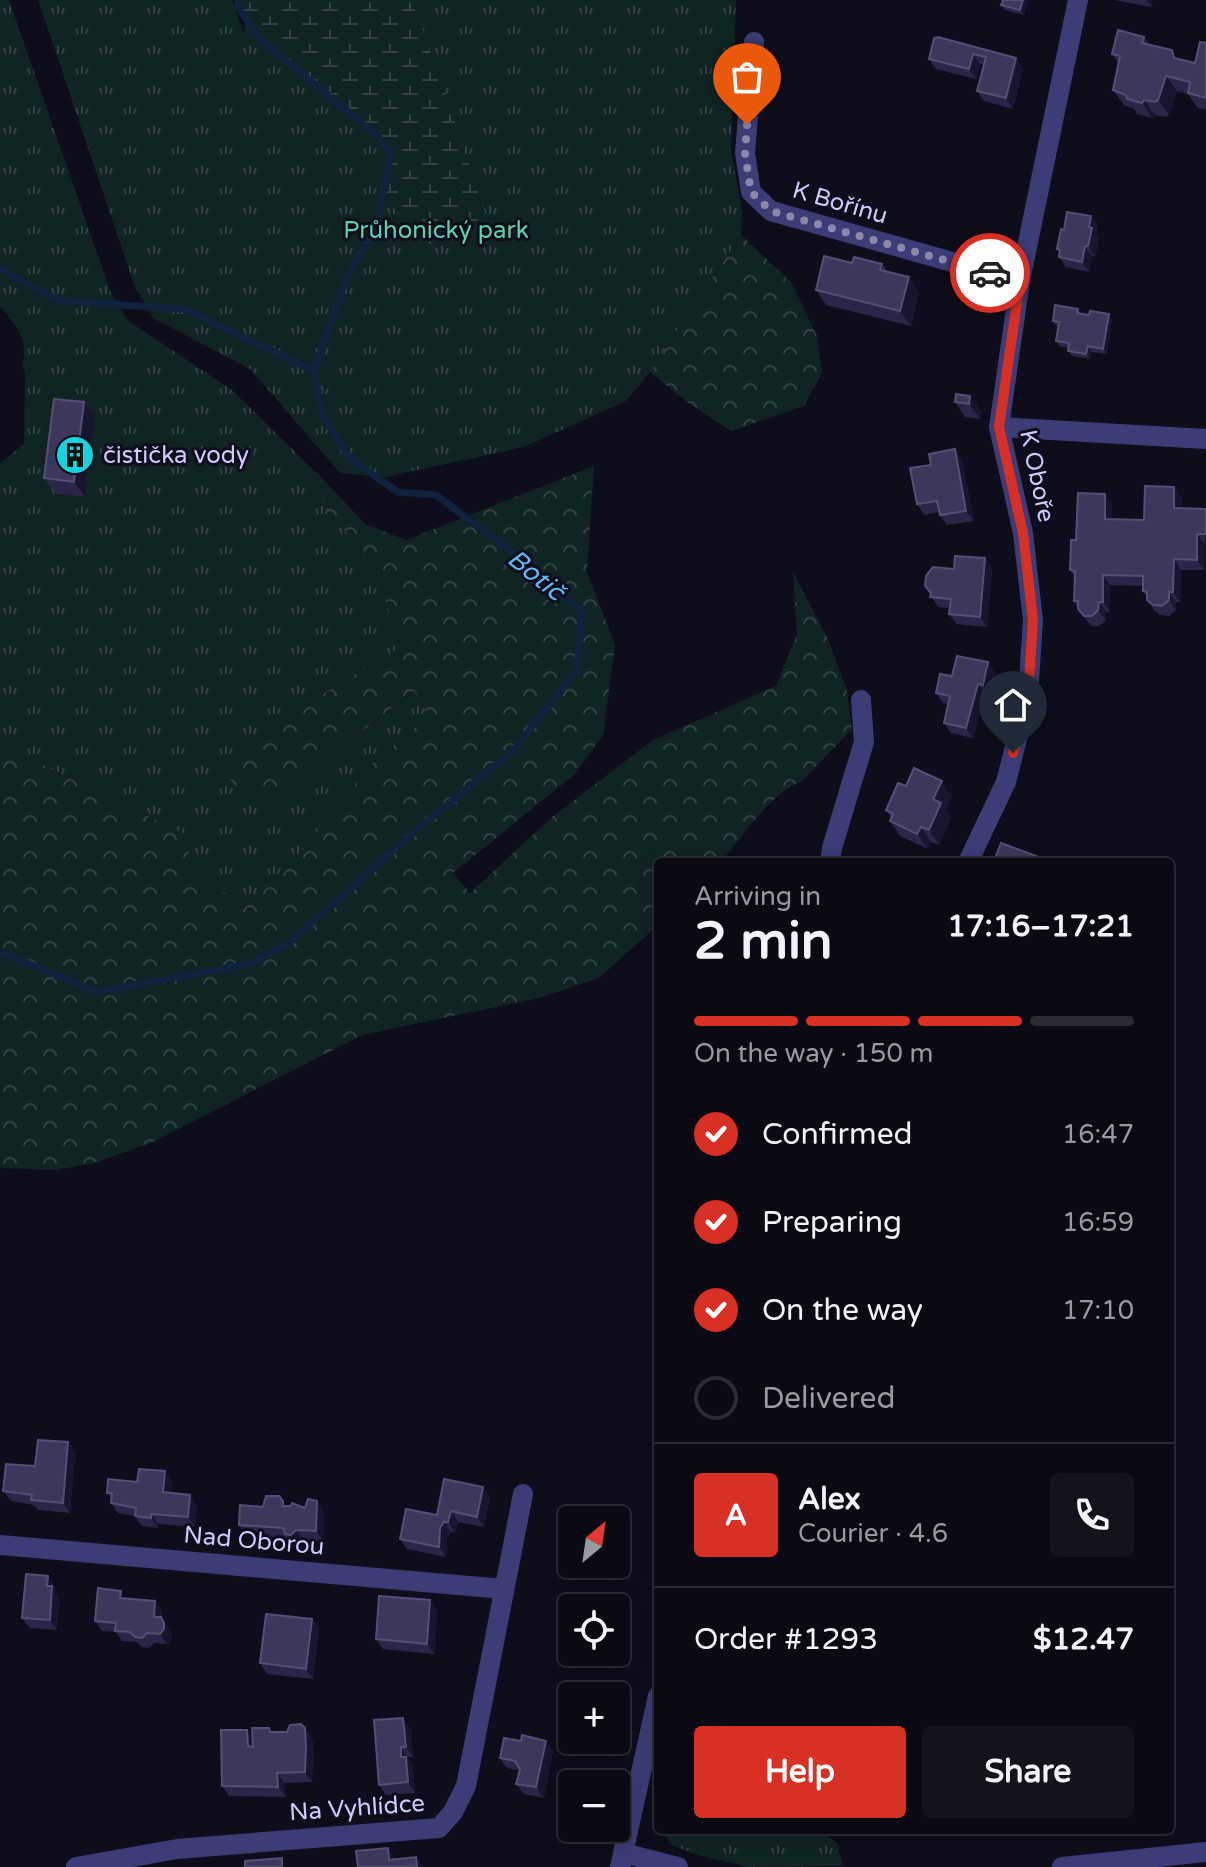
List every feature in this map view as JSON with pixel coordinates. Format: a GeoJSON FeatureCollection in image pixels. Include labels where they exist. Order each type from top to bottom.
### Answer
{"type":"FeatureCollection","features":[{"type":"Feature","properties":{"kind":"street","name":"K Oboře"},"geometry":{"type":"LineString","coordinates":[[970,858],[1006,782],[1028,696],[1033,620],[1023,533],[999,427],[1020,281],[1078,0]]}},
{"type":"Feature","properties":{"kind":"street","name":"K Bořínu"},"geometry":{"type":"LineString","coordinates":[[754,42],[745,153],[751,192],[771,211],[1020,281]]}},
{"type":"Feature","properties":{"kind":"street"},"geometry":{"type":"LineString","coordinates":[[999,427],[1206,439]]}},
{"type":"Feature","properties":{"kind":"street"},"geometry":{"type":"LineString","coordinates":[[831,858],[864,742],[861,700]]}},
{"type":"Feature","properties":{"kind":"street","name":"Na Vyhlídce"},"geometry":{"type":"LineString","coordinates":[[76,1867],[177,1849],[439,1828],[453,1812],[466,1786],[523,1494]]}},
{"type":"Feature","properties":{"kind":"street","name":"Nad Oborou"},"geometry":{"type":"LineString","coordinates":[[0,1545],[504,1589]]}},
{"type":"Feature","properties":{"kind":"street"},"geometry":{"type":"LineString","coordinates":[[654,1714],[621,1860],[678,1867]]}},
{"type":"Feature","properties":{"kind":"street"},"geometry":{"type":"LineString","coordinates":[[1062,1867],[1206,1852]]}},
{"type":"Feature","properties":{"kind":"green space"},"geometry":{"type":"Polygon","coordinates":[[[0,0],[9,0],[111,293],[127,320],[232,390],[327,483],[328,513],[372,560],[401,647],[280,719],[269,803],[415,691],[430,716],[369,766],[286,871],[243,909],[193,868],[184,834],[0,744],[0,463],[24,444],[25,371],[22,366],[23,341],[0,307],[0,0]]]}},
{"type":"Feature","properties":{"kind":"green space","name":"Průhonický park"},"geometry":{"type":"Polygon","coordinates":[[[38,0],[232,0],[244,34],[246,0],[736,0],[731,150],[742,211],[741,235],[650,372],[626,401],[524,447],[386,477],[340,473],[250,369],[153,318],[135,287],[38,0]]]}},
{"type":"Feature","properties":{"kind":"green space"},"geometry":{"type":"Polygon","coordinates":[[[239,0],[409,0],[418,15],[486,215],[434,248],[382,197],[391,153],[375,134],[262,41],[238,7],[239,0]]]}},
{"type":"Feature","properties":{"kind":"green space"},"geometry":{"type":"Polygon","coordinates":[[[741,235],[791,282],[817,336],[822,373],[804,406],[731,431],[687,402],[650,372],[741,235]]]}},
{"type":"Feature","properties":{"kind":"green space"},"geometry":{"type":"Polygon","coordinates":[[[594,466],[587,572],[615,645],[603,735],[575,774],[453,873],[470,893],[552,817],[653,740],[776,686],[797,634],[793,572],[827,637],[847,690],[852,729],[801,782],[780,794],[769,805],[724,858],[654,858],[654,929],[599,978],[539,998],[362,1035],[151,1143],[94,1163],[56,1170],[0,1168],[0,744],[185,834],[193,868],[244,908],[286,871],[369,766],[429,716],[414,691],[269,803],[229,782],[280,719],[401,647],[372,560],[328,513],[327,483],[365,524],[406,540],[594,466]]]}},
{"type":"Feature","properties":{"kind":"green space"},"geometry":{"type":"Polygon","coordinates":[[[665,1834],[825,1834],[839,1845],[844,1866],[749,1867],[671,1845],[665,1834]]]}},
{"type":"Feature","properties":{"kind":"building"},"geometry":{"type":"Polygon","coordinates":[[[1003,0],[1023,0],[1020,10],[1001,5],[1003,0]]]}},
{"type":"Feature","properties":{"kind":"building"},"geometry":{"type":"Polygon","coordinates":[[[1118,30],[1144,37],[1142,43],[1172,50],[1174,58],[1195,63],[1200,42],[1206,43],[1206,98],[1188,93],[1190,82],[1166,76],[1155,102],[1127,99],[1126,95],[1113,90],[1120,56],[1112,54],[1118,30]]]}},
{"type":"Feature","properties":{"kind":"building"},"geometry":{"type":"Polygon","coordinates":[[[934,38],[1016,58],[1006,98],[977,91],[986,57],[973,54],[969,69],[929,59],[934,38]]]}},
{"type":"Feature","properties":{"kind":"building"},"geometry":{"type":"Polygon","coordinates":[[[1067,212],[1091,216],[1089,227],[1092,228],[1082,262],[1059,257],[1060,250],[1057,249],[1067,212]]]}},
{"type":"Feature","properties":{"kind":"building"},"geometry":{"type":"Polygon","coordinates":[[[824,256],[852,263],[854,257],[882,264],[880,270],[909,277],[900,311],[816,290],[824,256]]]}},
{"type":"Feature","properties":{"kind":"building"},"geometry":{"type":"Polygon","coordinates":[[[1055,305],[1078,309],[1077,313],[1089,315],[1090,311],[1109,314],[1103,349],[1088,346],[1086,354],[1068,351],[1069,343],[1056,341],[1059,322],[1053,321],[1055,305]]]}},
{"type":"Feature","properties":{"kind":"building"},"geometry":{"type":"Polygon","coordinates":[[[956,394],[970,396],[969,404],[955,402],[956,394]]]}},
{"type":"Feature","properties":{"kind":"building"},"geometry":{"type":"Polygon","coordinates":[[[54,399],[84,402],[74,482],[44,478],[54,399]]]}},
{"type":"Feature","properties":{"kind":"building"},"geometry":{"type":"Polygon","coordinates":[[[955,449],[966,511],[940,515],[937,501],[917,504],[910,468],[931,465],[929,454],[955,449]]]}},
{"type":"Feature","properties":{"kind":"building"},"geometry":{"type":"Polygon","coordinates":[[[1145,486],[1174,487],[1174,508],[1206,509],[1206,534],[1197,534],[1197,560],[1174,559],[1173,592],[1169,592],[1169,600],[1162,606],[1153,605],[1147,600],[1147,592],[1143,591],[1143,576],[1103,575],[1103,602],[1099,602],[1098,610],[1092,616],[1084,616],[1078,609],[1078,601],[1074,601],[1075,571],[1070,570],[1071,540],[1076,540],[1078,493],[1105,494],[1105,519],[1144,520],[1145,486]]]}},
{"type":"Feature","properties":{"kind":"building"},"geometry":{"type":"Polygon","coordinates":[[[955,556],[985,558],[980,617],[949,614],[951,599],[930,597],[931,593],[925,586],[926,576],[933,567],[954,569],[955,556]]]}},
{"type":"Feature","properties":{"kind":"building"},"geometry":{"type":"Polygon","coordinates":[[[957,656],[988,662],[983,685],[978,684],[966,728],[944,723],[950,696],[936,693],[940,674],[952,676],[957,656]]]}},
{"type":"Feature","properties":{"kind":"building"},"geometry":{"type":"Polygon","coordinates":[[[914,768],[942,781],[933,799],[941,803],[929,830],[921,827],[917,834],[890,821],[893,814],[886,810],[898,783],[906,786],[914,768]]]}},
{"type":"Feature","properties":{"kind":"building"},"geometry":{"type":"Polygon","coordinates":[[[1001,843],[1042,858],[995,858],[1001,843]]]}},
{"type":"Feature","properties":{"kind":"building"},"geometry":{"type":"Polygon","coordinates":[[[38,1440],[68,1442],[63,1503],[31,1500],[32,1495],[3,1491],[6,1464],[35,1466],[38,1440]]]}},
{"type":"Feature","properties":{"kind":"building"},"geometry":{"type":"Polygon","coordinates":[[[139,1469],[165,1471],[163,1492],[190,1495],[188,1517],[135,1516],[136,1508],[111,1503],[112,1493],[107,1493],[108,1479],[137,1482],[139,1469]]]}},
{"type":"Feature","properties":{"kind":"building"},"geometry":{"type":"Polygon","coordinates":[[[444,1479],[483,1487],[477,1517],[451,1511],[448,1522],[440,1528],[439,1547],[400,1539],[406,1509],[437,1515],[444,1479]]]}},
{"type":"Feature","properties":{"kind":"building"},"geometry":{"type":"Polygon","coordinates":[[[266,1496],[279,1496],[283,1506],[291,1506],[292,1503],[305,1508],[308,1499],[317,1501],[316,1531],[296,1530],[291,1535],[285,1534],[283,1528],[239,1525],[240,1505],[263,1507],[266,1496]]]}},
{"type":"Feature","properties":{"kind":"building"},"geometry":{"type":"Polygon","coordinates":[[[26,1574],[48,1576],[47,1586],[52,1586],[50,1620],[22,1618],[26,1574]]]}},
{"type":"Feature","properties":{"kind":"building"},"geometry":{"type":"Polygon","coordinates":[[[98,1588],[121,1591],[120,1598],[155,1601],[154,1617],[161,1617],[164,1629],[160,1634],[147,1633],[142,1638],[130,1632],[115,1631],[116,1623],[95,1621],[98,1588]]]}},
{"type":"Feature","properties":{"kind":"building"},"geometry":{"type":"Polygon","coordinates":[[[379,1596],[430,1600],[427,1644],[376,1639],[379,1596]]]}},
{"type":"Feature","properties":{"kind":"building"},"geometry":{"type":"Polygon","coordinates":[[[266,1614],[312,1619],[306,1669],[260,1663],[266,1614]]]}},
{"type":"Feature","properties":{"kind":"building"},"geometry":{"type":"Polygon","coordinates":[[[403,1718],[406,1747],[401,1747],[401,1757],[406,1757],[408,1782],[379,1785],[374,1720],[403,1718]]]}},
{"type":"Feature","properties":{"kind":"building"},"geometry":{"type":"Polygon","coordinates":[[[301,1724],[305,1728],[305,1772],[277,1773],[278,1787],[222,1786],[221,1730],[247,1730],[248,1746],[253,1747],[252,1728],[287,1732],[290,1725],[301,1724]]]}},
{"type":"Feature","properties":{"kind":"building"},"geometry":{"type":"Polygon","coordinates":[[[522,1735],[546,1741],[536,1787],[516,1784],[520,1769],[515,1761],[500,1758],[504,1738],[521,1741],[522,1735]]]}},
{"type":"Feature","properties":{"kind":"building"},"geometry":{"type":"Polygon","coordinates":[[[388,1848],[389,1860],[416,1857],[417,1867],[358,1867],[356,1851],[388,1848]]]}},
{"type":"Feature","properties":{"kind":"building"},"geometry":{"type":"Polygon","coordinates":[[[282,1858],[282,1867],[245,1867],[245,1861],[282,1858]]]}},
{"type":"Feature","properties":{"kind":"waterway","name":"Botič"},"geometry":{"type":"LineString","coordinates":[[0,952],[96,992],[250,964],[290,942],[426,822],[513,751],[577,670],[582,612],[496,540],[436,495],[398,492],[350,459],[323,416],[314,371],[346,279],[376,227],[391,153],[375,134],[262,41],[238,7],[238,0]]}},
{"type":"Feature","properties":{"kind":"waterway"},"geometry":{"type":"LineString","coordinates":[[0,269],[60,301],[184,309],[314,371]]}},
{"type":"Feature","properties":{"kind":"way so far"},"geometry":{"type":"LineString","coordinates":[[747,125],[745,153],[751,192],[771,211],[990,273]]}},
{"type":"Feature","properties":{"kind":"place","name":"čistička vody"},"geometry":{"type":"Point","coordinates":[75,455]}},
{"type":"Feature","properties":{"kind":"route"},"geometry":{"type":"LineString","coordinates":[[990,273],[1020,281],[999,427],[1023,533],[1033,620],[1028,696],[1013,753]]}}]}
